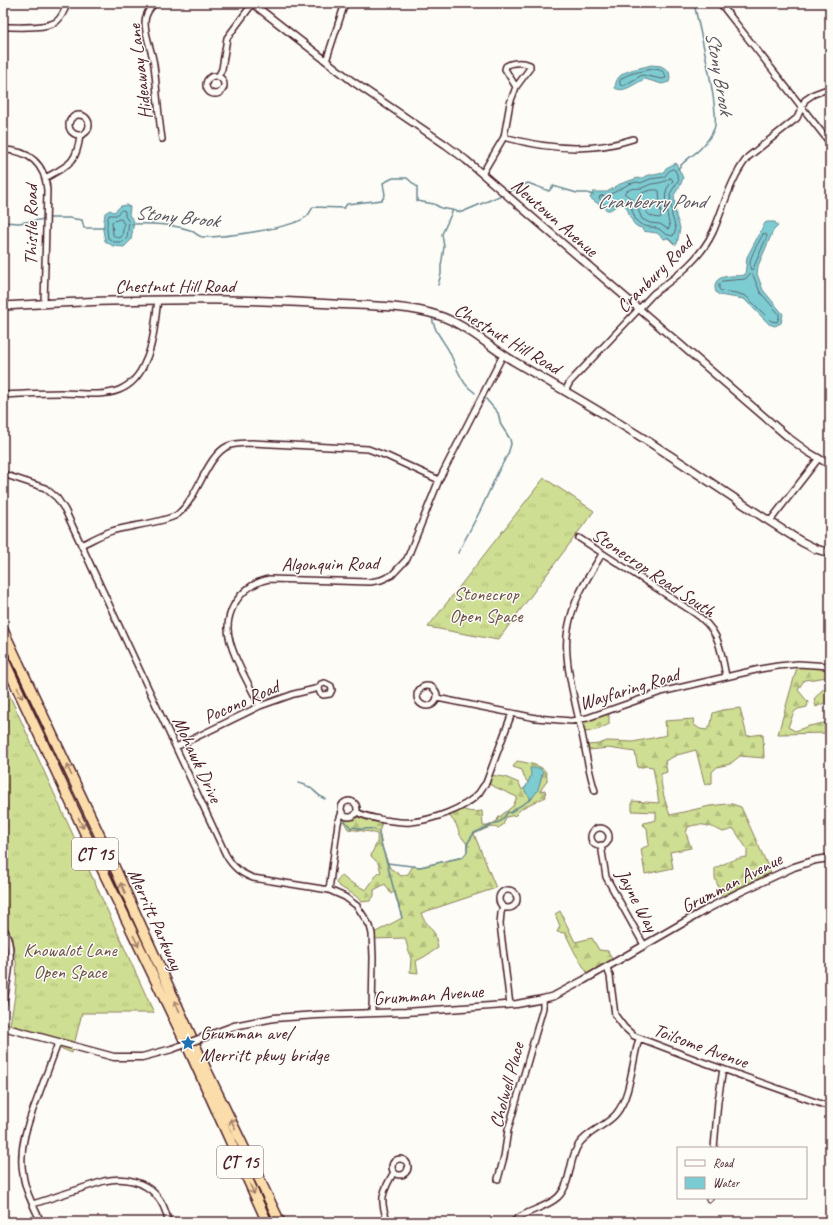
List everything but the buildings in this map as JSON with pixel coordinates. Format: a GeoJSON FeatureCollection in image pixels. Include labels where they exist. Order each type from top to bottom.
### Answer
{"type":"FeatureCollection","features":[{"type":"Feature","properties":{"kind":"highway","name":"Merritt Parkway"},"geometry":{"type":"LineString","coordinates":[[3,630],[114,866],[206,1069],[280,1222]]}},
{"type":"Feature","properties":{"kind":"highway","name":"Merritt Parkway"},"geometry":{"type":"LineString","coordinates":[[3,658],[189,1050],[267,1222]]}},
{"type":"Feature","properties":{"kind":"main road","name":"Chestnut Hill Road"},"geometry":{"type":"LineString","coordinates":[[3,306],[214,299],[311,303],[419,311],[436,315],[454,322],[503,355],[645,440],[810,547],[830,553]]}},
{"type":"Feature","properties":{"kind":"street"},"geometry":{"type":"LineString","coordinates":[[3,27],[51,24],[61,17],[67,3]]}},
{"type":"Feature","properties":{"kind":"street","name":"Hideaway Lane"},"geometry":{"type":"LineString","coordinates":[[155,3],[146,14],[145,21],[149,48],[154,62],[157,104],[162,139]]}},
{"type":"Feature","properties":{"kind":"street"},"geometry":{"type":"LineString","coordinates":[[218,77],[222,69],[227,38],[253,3]]}},
{"type":"Feature","properties":{"kind":"street","name":"Newtown Avenue"},"geometry":{"type":"LineString","coordinates":[[253,3],[352,81],[446,145],[482,174],[789,438],[830,465]]}},
{"type":"Feature","properties":{"kind":"street"},"geometry":{"type":"LineString","coordinates":[[326,61],[345,3]]}},
{"type":"Feature","properties":{"kind":"street"},"geometry":{"type":"LineString","coordinates":[[720,3],[830,143]]}},
{"type":"Feature","properties":{"kind":"street"},"geometry":{"type":"LineString","coordinates":[[482,174],[504,137],[510,104],[516,87],[530,68],[530,65],[520,63],[508,64],[506,66],[505,69],[516,87]]}},
{"type":"Feature","properties":{"kind":"street","name":"Cranbury Road"},"geometry":{"type":"LineString","coordinates":[[565,391],[570,382],[654,293],[670,282],[695,260],[713,232],[727,194],[745,160],[797,118],[803,102],[808,98],[830,88]]}},
{"type":"Feature","properties":{"kind":"street"},"geometry":{"type":"LineString","coordinates":[[80,114],[86,117],[89,122],[89,128],[86,133],[80,135],[74,134],[70,130],[68,124],[70,119],[75,115],[80,114]]}},
{"type":"Feature","properties":{"kind":"street"},"geometry":{"type":"LineString","coordinates":[[45,178],[69,164],[77,152],[80,135]]}},
{"type":"Feature","properties":{"kind":"street"},"geometry":{"type":"LineString","coordinates":[[504,137],[535,145],[565,148],[592,147],[633,139]]}},
{"type":"Feature","properties":{"kind":"street","name":"Thistle Road"},"geometry":{"type":"LineString","coordinates":[[3,150],[18,151],[31,157],[40,168],[45,178],[46,222],[44,304]]}},
{"type":"Feature","properties":{"kind":"street"},"geometry":{"type":"LineString","coordinates":[[3,395],[105,393],[118,390],[128,385],[135,380],[146,361],[152,340],[158,300]]}},
{"type":"Feature","properties":{"kind":"street","name":"Algonquin Road"},"geometry":{"type":"LineString","coordinates":[[260,706],[228,635],[229,617],[239,597],[253,585],[269,579],[370,582],[381,580],[392,575],[403,565],[410,552],[439,480],[503,355]]}},
{"type":"Feature","properties":{"kind":"street"},"geometry":{"type":"LineString","coordinates":[[82,544],[112,531],[177,515],[192,496],[215,456],[223,449],[233,444],[252,443],[368,449],[439,480]]}},
{"type":"Feature","properties":{"kind":"street"},"geometry":{"type":"LineString","coordinates":[[770,521],[819,458]]}},
{"type":"Feature","properties":{"kind":"street","name":"Mohawk Drive"},"geometry":{"type":"LineString","coordinates":[[3,474],[45,488],[57,498],[65,510],[226,855],[234,868],[244,875],[252,878],[329,890],[345,897],[357,906],[370,926],[373,944],[372,1013]]}},
{"type":"Feature","properties":{"kind":"street","name":"Stonecrop Road South"},"geometry":{"type":"LineString","coordinates":[[579,538],[707,622],[716,636],[726,676]]}},
{"type":"Feature","properties":{"kind":"street"},"geometry":{"type":"LineString","coordinates":[[596,791],[591,778],[578,720],[569,672],[567,637],[573,609],[579,592],[602,554]]}},
{"type":"Feature","properties":{"kind":"street","name":"Wayfaring Road"},"geometry":{"type":"LineString","coordinates":[[437,698],[548,720],[578,720],[650,695],[726,676],[778,666],[798,664],[830,666]]}},
{"type":"Feature","properties":{"kind":"street","name":"Pocono Road"},"geometry":{"type":"LineString","coordinates":[[176,747],[260,706],[294,694],[319,688]]}},
{"type":"Feature","properties":{"kind":"street"},"geometry":{"type":"LineString","coordinates":[[357,812],[367,817],[399,822],[412,822],[447,813],[471,800],[479,793],[486,783],[512,713]]}},
{"type":"Feature","properties":{"kind":"street"},"geometry":{"type":"LineString","coordinates":[[329,890],[338,823],[343,804],[348,801],[356,804],[357,812]]}},
{"type":"Feature","properties":{"kind":"street"},"geometry":{"type":"LineString","coordinates":[[342,812],[345,816],[351,817],[357,812]]}},
{"type":"Feature","properties":{"kind":"street","name":"Jayne Way"},"geometry":{"type":"LineString","coordinates":[[601,845],[606,877],[644,946]]}},
{"type":"Feature","properties":{"kind":"street","name":"Grumman Avenue"},"geometry":{"type":"LineString","coordinates":[[3,1027],[102,1055],[124,1058],[150,1056],[234,1026],[274,1018],[317,1014],[372,1013],[510,1004],[543,1000],[554,996],[607,968],[708,908],[776,875],[809,861],[830,858]]}},
{"type":"Feature","properties":{"kind":"street"},"geometry":{"type":"LineString","coordinates":[[503,906],[500,924],[510,1004]]}},
{"type":"Feature","properties":{"kind":"street"},"geometry":{"type":"LineString","coordinates":[[3,927],[8,939],[10,957],[3,1006]]}},
{"type":"Feature","properties":{"kind":"street","name":"Toilsome Avenue"},"geometry":{"type":"LineString","coordinates":[[607,968],[610,976],[615,1015],[620,1024],[628,1032],[639,1039],[830,1107]]}},
{"type":"Feature","properties":{"kind":"street","name":"Cholwell Place"},"geometry":{"type":"LineString","coordinates":[[498,1180],[504,1157],[508,1130],[544,1004],[543,1000]]}},
{"type":"Feature","properties":{"kind":"street"},"geometry":{"type":"LineString","coordinates":[[513,1222],[557,1198],[564,1190],[574,1153],[579,1144],[615,1115],[623,1104],[639,1039]]}},
{"type":"Feature","properties":{"kind":"street"},"geometry":{"type":"LineString","coordinates":[[41,1222],[23,1175],[23,1142],[58,1043]]}},
{"type":"Feature","properties":{"kind":"street"},"geometry":{"type":"LineString","coordinates":[[714,1147],[718,1101],[723,1069]]}},
{"type":"Feature","properties":{"kind":"street"},"geometry":{"type":"LineString","coordinates":[[388,1222],[382,1199],[386,1186],[394,1172]]}},
{"type":"Feature","properties":{"kind":"street"},"geometry":{"type":"LineString","coordinates":[[33,1204],[116,1178],[139,1183],[150,1190],[162,1205],[168,1222]]}},
{"type":"Feature","properties":{"kind":"green space","name":"Stonecrop Open Space"},"geometry":{"type":"Polygon","coordinates":[[[544,478],[594,511],[498,640],[428,627],[544,478]]]}},
{"type":"Feature","properties":{"kind":"green space"},"geometry":{"type":"Polygon","coordinates":[[[798,664],[830,666],[827,677],[804,680],[798,690],[808,702],[807,707],[798,709],[794,712],[788,727],[795,731],[809,726],[829,722],[830,733],[778,734],[798,664]]]}},
{"type":"Feature","properties":{"kind":"green space","name":"Knowalot Lane Open Space"},"geometry":{"type":"Polygon","coordinates":[[[3,681],[154,1013],[82,1013],[72,1053],[9,1029],[16,988],[16,962],[10,936],[3,923],[3,681]]]}},
{"type":"Feature","properties":{"kind":"green space"},"geometry":{"type":"Polygon","coordinates":[[[823,689],[830,692],[830,702],[816,707],[814,699],[823,689]]]}},
{"type":"Feature","properties":{"kind":"green space"},"geometry":{"type":"Polygon","coordinates":[[[740,708],[747,736],[763,734],[764,758],[740,756],[730,764],[717,767],[712,772],[712,783],[705,785],[696,750],[677,755],[665,761],[667,772],[661,774],[662,789],[670,815],[726,804],[741,807],[771,873],[722,896],[715,878],[715,868],[747,857],[747,849],[734,829],[723,832],[710,826],[697,825],[688,827],[686,833],[691,848],[670,852],[673,868],[645,874],[641,849],[649,845],[647,828],[643,825],[644,823],[656,820],[656,812],[632,811],[632,801],[659,803],[653,767],[646,766],[638,768],[635,752],[608,748],[589,750],[588,745],[599,744],[607,741],[633,742],[667,735],[665,721],[694,719],[693,724],[700,729],[707,730],[711,724],[713,713],[740,708]]]}},
{"type":"Feature","properties":{"kind":"green space"},"geometry":{"type":"Polygon","coordinates":[[[609,709],[609,724],[600,729],[582,733],[578,720],[609,709]]]}},
{"type":"Feature","properties":{"kind":"green space"},"geometry":{"type":"Polygon","coordinates":[[[517,761],[536,765],[545,771],[547,781],[540,791],[545,790],[546,797],[521,809],[516,815],[506,817],[503,825],[498,828],[488,828],[474,834],[496,888],[421,913],[435,934],[438,948],[416,961],[418,973],[410,972],[411,959],[405,938],[373,939],[372,934],[402,918],[395,891],[391,894],[385,884],[374,890],[374,896],[370,901],[361,902],[356,896],[336,883],[341,875],[348,881],[366,890],[378,873],[381,872],[378,863],[371,856],[377,843],[377,834],[348,829],[343,820],[338,823],[343,814],[347,817],[351,817],[357,812],[383,819],[379,832],[383,850],[390,868],[401,876],[408,874],[413,866],[420,867],[463,857],[467,852],[467,844],[460,835],[456,824],[447,813],[460,806],[467,811],[482,811],[483,826],[488,826],[497,821],[498,818],[513,806],[517,797],[486,783],[489,775],[505,777],[519,783],[522,790],[528,783],[522,770],[513,767],[517,761]]]}},
{"type":"Feature","properties":{"kind":"green space"},"geometry":{"type":"Polygon","coordinates":[[[560,911],[575,942],[592,938],[599,950],[608,951],[614,963],[588,974],[565,933],[557,932],[560,926],[555,914],[560,911]]]}},
{"type":"Feature","properties":{"kind":"water"},"geometry":{"type":"Polygon","coordinates":[[[651,65],[661,66],[669,71],[669,82],[662,84],[645,79],[626,89],[622,90],[615,88],[616,82],[623,74],[633,69],[651,65]]]}},
{"type":"Feature","properties":{"kind":"water","name":"Cranberry Pond"},"geometry":{"type":"Polygon","coordinates":[[[676,163],[683,178],[674,195],[676,216],[680,228],[677,244],[674,244],[668,238],[664,239],[657,233],[643,231],[642,228],[635,225],[624,204],[607,210],[590,198],[593,192],[607,192],[620,184],[649,175],[663,173],[666,168],[676,163]]]}},
{"type":"Feature","properties":{"kind":"water"},"geometry":{"type":"Polygon","coordinates":[[[126,205],[130,207],[129,215],[134,221],[131,240],[124,247],[113,246],[105,241],[103,230],[105,213],[110,210],[114,212],[121,206],[126,205]]]}},
{"type":"Feature","properties":{"kind":"water"},"geometry":{"type":"Polygon","coordinates":[[[775,222],[778,226],[773,231],[758,266],[757,274],[763,290],[783,314],[781,323],[775,326],[769,324],[744,299],[719,295],[715,288],[718,280],[726,276],[745,275],[747,257],[765,223],[775,222]]]}},
{"type":"Feature","properties":{"kind":"water"},"geometry":{"type":"Polygon","coordinates":[[[530,768],[540,768],[543,772],[538,790],[530,801],[530,797],[524,788],[526,787],[531,775],[530,768]]]}},
{"type":"Feature","properties":{"kind":"waterway","name":"Stony Brook"},"geometry":{"type":"LineString","coordinates":[[678,169],[706,142],[714,129],[715,120],[712,88],[694,3]]}},
{"type":"Feature","properties":{"kind":"waterway","name":"Stony Brook"},"geometry":{"type":"LineString","coordinates":[[132,224],[176,226],[190,230],[203,237],[256,232],[298,221],[307,216],[313,207],[344,208],[347,204],[382,200],[385,195],[383,183],[393,178],[407,178],[417,187],[417,201],[462,212],[502,195]]}},
{"type":"Feature","properties":{"kind":"waterway","name":"Stony Brook"},"geometry":{"type":"LineString","coordinates":[[508,192],[528,183],[549,191],[553,186],[577,193],[587,193],[593,195]]}},
{"type":"Feature","properties":{"kind":"waterway"},"geometry":{"type":"LineString","coordinates":[[438,285],[441,274],[444,247],[442,234],[453,210]]}},
{"type":"Feature","properties":{"kind":"waterway","name":"Stony Brook"},"geometry":{"type":"LineString","coordinates":[[48,218],[69,218],[82,220],[84,228],[104,228]]}},
{"type":"Feature","properties":{"kind":"waterway","name":"Stony Brook"},"geometry":{"type":"LineString","coordinates":[[3,222],[19,223],[45,219]]}},
{"type":"Feature","properties":{"kind":"waterway"},"geometry":{"type":"LineString","coordinates":[[432,316],[436,330],[449,351],[462,379],[475,393]]}},
{"type":"Feature","properties":{"kind":"waterway"},"geometry":{"type":"LineString","coordinates":[[458,553],[508,454],[511,444],[510,439],[501,425],[498,413],[486,399]]}},
{"type":"Feature","properties":{"kind":"waterway"},"geometry":{"type":"LineString","coordinates":[[298,783],[308,786],[325,799]]}},
{"type":"Feature","properties":{"kind":"waterway"},"geometry":{"type":"LineString","coordinates":[[345,821],[351,828],[372,829],[379,832],[387,863],[420,867],[463,857],[467,852],[467,844],[474,833],[501,821],[508,812],[511,813],[532,798]]}},
{"type":"Feature","properties":{"kind":"waterway"},"geometry":{"type":"LineString","coordinates":[[387,863],[402,918]]}},
{"type":"Feature","properties":{"kind":"place","name":"Grumman ave/ Merritt pkwy bridge"},"geometry":{"type":"Point","coordinates":[188,1043]}}]}
